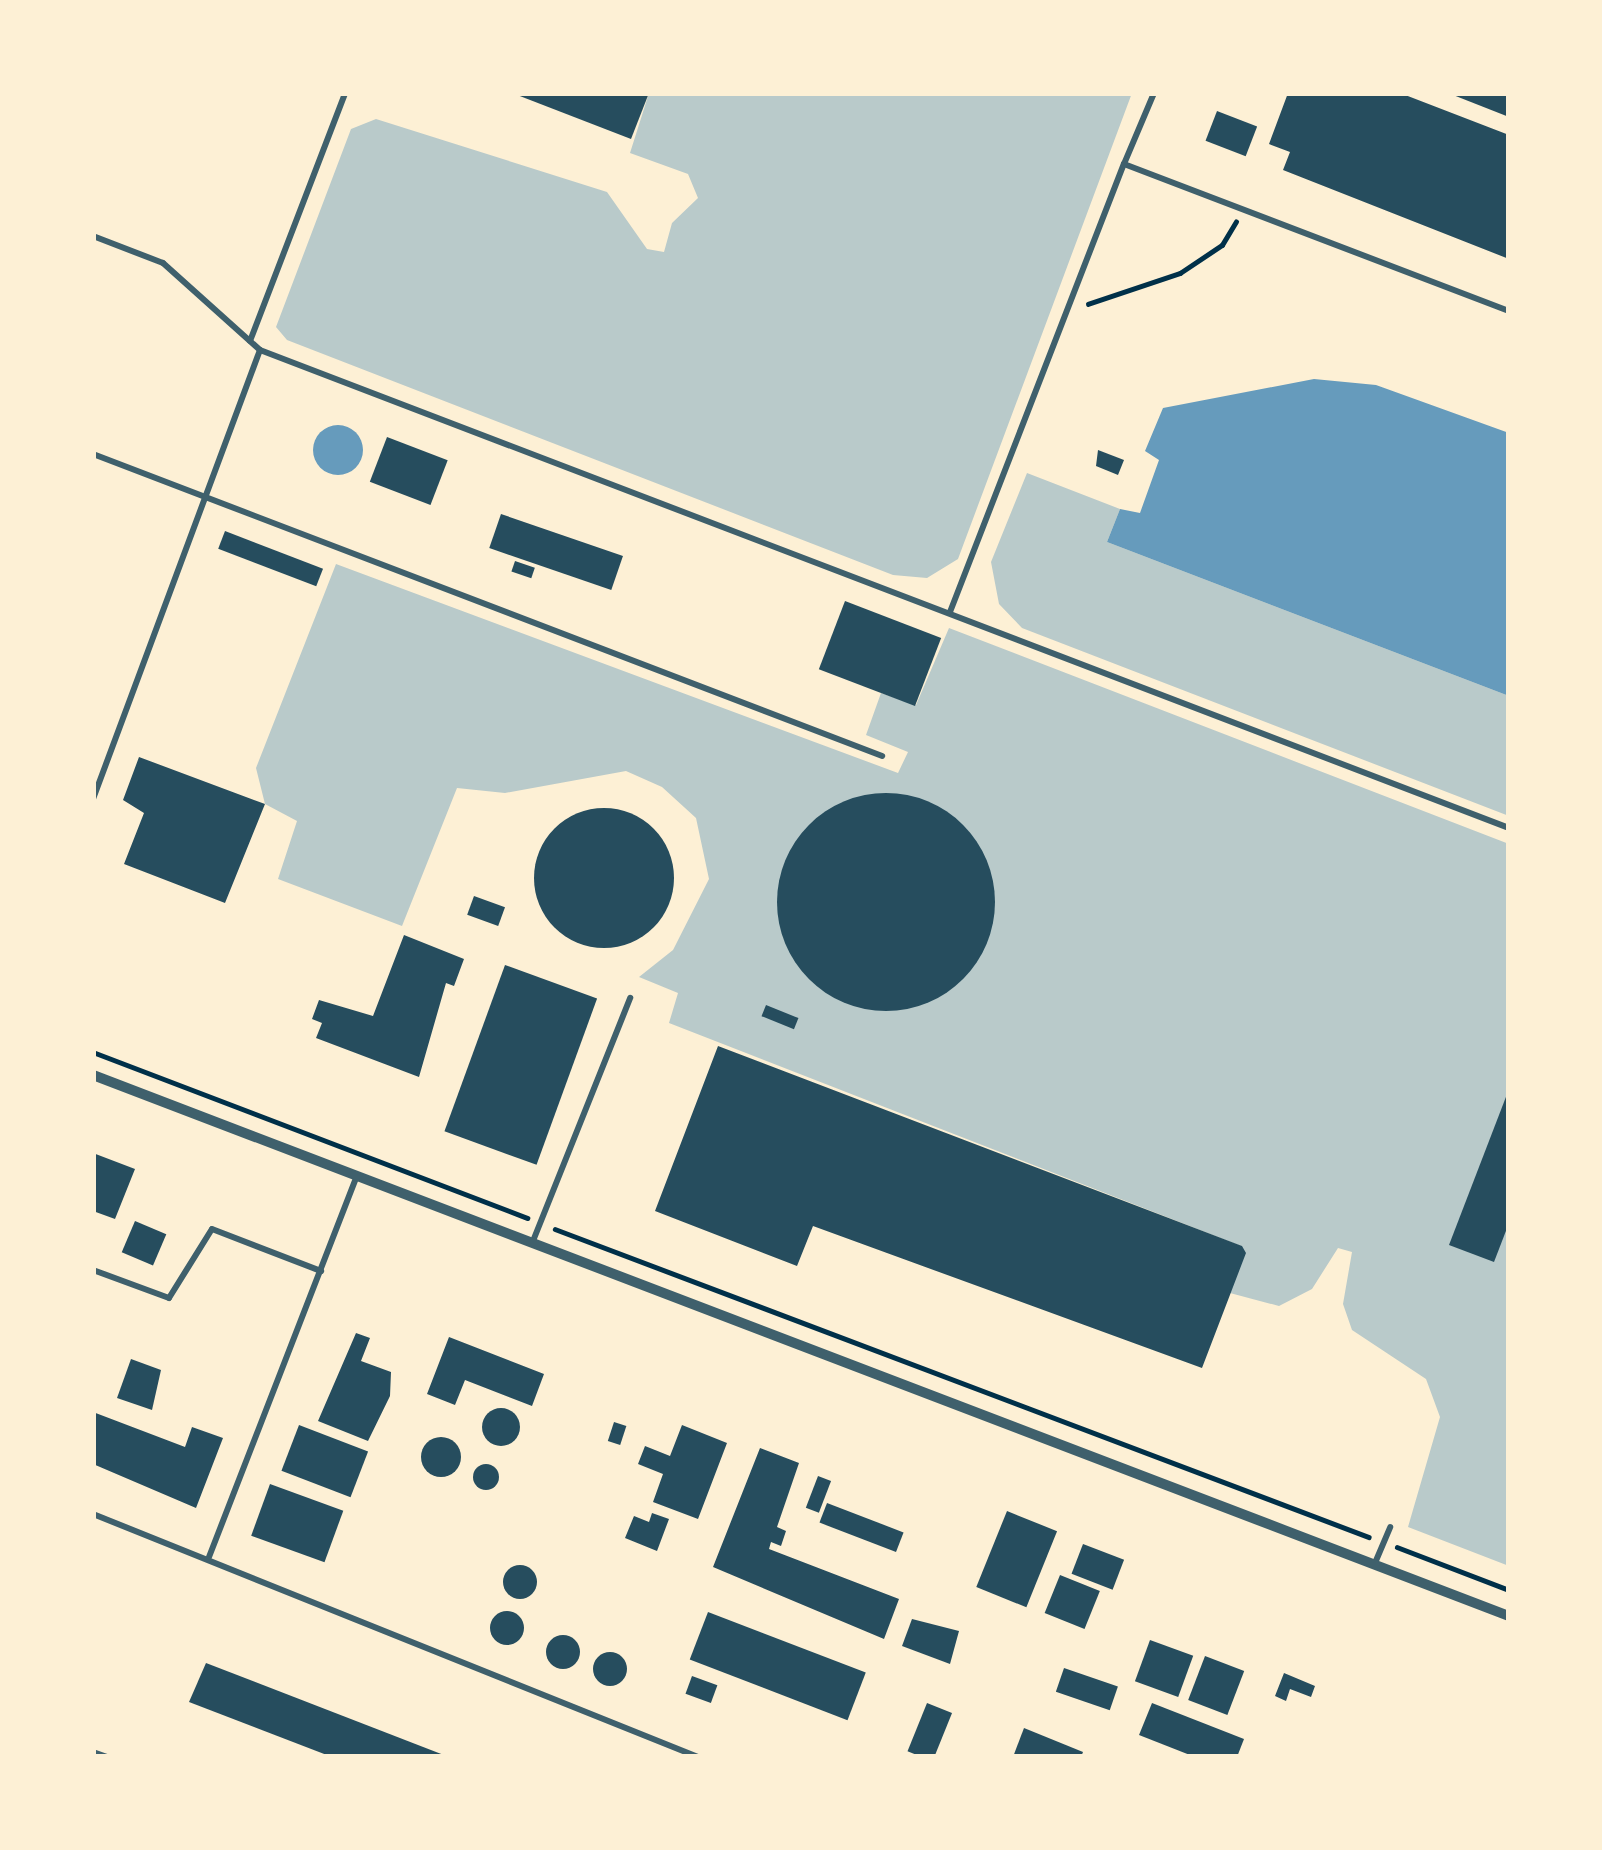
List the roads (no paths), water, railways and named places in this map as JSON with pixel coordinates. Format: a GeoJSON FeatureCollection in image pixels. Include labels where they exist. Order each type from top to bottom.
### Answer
{"type":"FeatureCollection","features":[{"type":"Feature","properties":{"kind":"street"},"geometry":{"type":"LineString","coordinates":[[93,1076],[1509,1616]]}},
{"type":"Feature","properties":{"kind":"lane"},"geometry":{"type":"LineString","coordinates":[[950,612],[1154,93]]}},
{"type":"Feature","properties":{"kind":"lane"},"geometry":{"type":"LineString","coordinates":[[250,341],[345,94]]}},
{"type":"Feature","properties":{"kind":"lane"},"geometry":{"type":"LineString","coordinates":[[1124,164],[1509,311]]}},
{"type":"Feature","properties":{"kind":"lane"},"geometry":{"type":"LineString","coordinates":[[93,236],[163,263],[260,350],[1509,828]]}},
{"type":"Feature","properties":{"kind":"lane"},"geometry":{"type":"LineString","coordinates":[[93,799],[260,350]]}},
{"type":"Feature","properties":{"kind":"lane"},"geometry":{"type":"LineString","coordinates":[[93,454],[882,756]]}},
{"type":"Feature","properties":{"kind":"lane"},"geometry":{"type":"LineString","coordinates":[[532,1244],[630,998]]}},
{"type":"Feature","properties":{"kind":"lane"},"geometry":{"type":"LineString","coordinates":[[209,1557],[356,1178]]}},
{"type":"Feature","properties":{"kind":"lane"},"geometry":{"type":"LineString","coordinates":[[93,1270],[170,1298],[212,1229],[321,1271]]}},
{"type":"Feature","properties":{"kind":"lane"},"geometry":{"type":"LineString","coordinates":[[93,1514],[698,1757]]}},
{"type":"Feature","properties":{"kind":"lane"},"geometry":{"type":"LineString","coordinates":[[1375,1563],[1390,1527]]}},
{"type":"Feature","properties":{"kind":"lane"},"geometry":{"type":"LineString","coordinates":[[93,1752],[107,1757]]}},
{"type":"Feature","properties":{"kind":"water"},"geometry":{"type":"Polygon","coordinates":[[[1314,379],[1376,385],[1509,433],[1509,696],[1107,542],[1120,509],[1140,513],[1159,460],[1145,451],[1163,408],[1314,379]]]}},
{"type":"Feature","properties":{"kind":"water"},"geometry":{"type":"Polygon","coordinates":[[[338,425],[356,432],[363,450],[356,468],[338,475],[320,468],[313,450],[320,432],[338,425]]]}}]}
